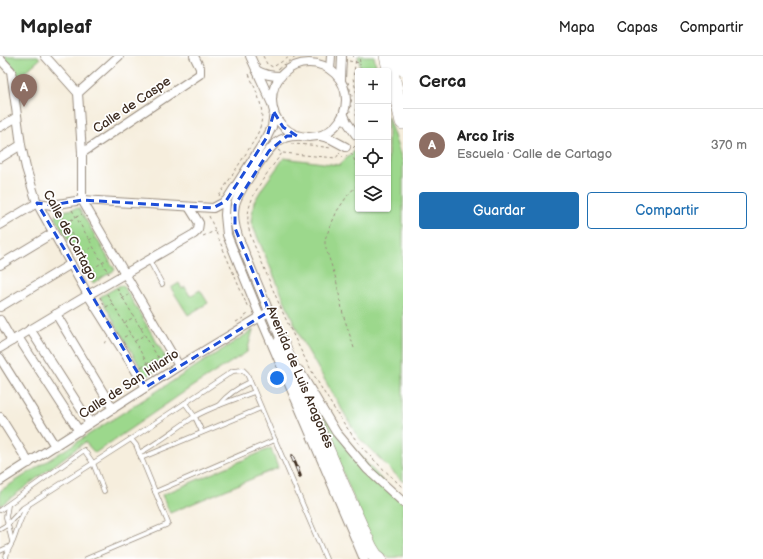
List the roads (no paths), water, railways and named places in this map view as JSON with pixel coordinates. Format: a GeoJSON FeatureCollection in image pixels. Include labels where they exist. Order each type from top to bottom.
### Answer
{"type":"FeatureCollection","features":[{"type":"Feature","properties":{"kind":"highway"},"geometry":{"type":"LineString","coordinates":[[387,56],[403,122]]}},
{"type":"Feature","properties":{"kind":"highway"},"geometry":{"type":"LineString","coordinates":[[400,56],[403,68]]}},
{"type":"Feature","properties":{"kind":"highway"},"geometry":{"type":"LineString","coordinates":[[282,342],[344,493],[370,548],[379,559]]}},
{"type":"Feature","properties":{"kind":"street"},"geometry":{"type":"LineString","coordinates":[[45,56],[78,92],[82,153],[82,200],[179,366]]}},
{"type":"Feature","properties":{"kind":"street"},"geometry":{"type":"LineString","coordinates":[[78,92],[119,56]]}},
{"type":"Feature","properties":{"kind":"street","name":"Calle de Caspe"},"geometry":{"type":"LineString","coordinates":[[82,153],[200,74],[200,68],[194,56]]}},
{"type":"Feature","properties":{"kind":"street"},"geometry":{"type":"LineString","coordinates":[[250,56],[252,71],[283,127],[298,136],[309,138],[320,136],[334,128],[347,116]]}},
{"type":"Feature","properties":{"kind":"street"},"geometry":{"type":"LineString","coordinates":[[252,71],[271,76],[317,56]]}},
{"type":"Feature","properties":{"kind":"street"},"geometry":{"type":"LineString","coordinates":[[330,69],[331,56]]}},
{"type":"Feature","properties":{"kind":"street"},"geometry":{"type":"LineString","coordinates":[[342,58],[346,97],[346,122],[356,140]]}},
{"type":"Feature","properties":{"kind":"street","name":"Calle de Cartago"},"geometry":{"type":"LineString","coordinates":[[0,59],[11,71],[21,145],[36,203],[88,295],[146,387]]}},
{"type":"Feature","properties":{"kind":"street"},"geometry":{"type":"LineString","coordinates":[[307,60],[330,69],[344,80]]}},
{"type":"Feature","properties":{"kind":"street"},"geometry":{"type":"LineString","coordinates":[[0,225],[36,203],[52,205],[82,200],[213,208],[222,199],[264,141],[272,127],[274,90],[279,73]]}},
{"type":"Feature","properties":{"kind":"street"},"geometry":{"type":"LineString","coordinates":[[0,127],[18,117]]}},
{"type":"Feature","properties":{"kind":"street","name":"Avenida de Luis Aragonés"},"geometry":{"type":"LineString","coordinates":[[298,136],[288,136],[278,142],[269,151],[238,195],[235,205],[235,228],[266,314],[364,559]]}},
{"type":"Feature","properties":{"kind":"street"},"geometry":{"type":"LineString","coordinates":[[320,136],[346,146]]}},
{"type":"Feature","properties":{"kind":"street"},"geometry":{"type":"LineString","coordinates":[[0,158],[21,145]]}},
{"type":"Feature","properties":{"kind":"street","name":"Avenida de Luis Aragonés"},"geometry":{"type":"LineString","coordinates":[[222,199],[227,235],[266,314],[282,342],[336,432],[367,469],[403,502]]}},
{"type":"Feature","properties":{"kind":"street"},"geometry":{"type":"LineString","coordinates":[[0,348],[194,234],[198,230],[199,223],[190,207]]}},
{"type":"Feature","properties":{"kind":"street"},"geometry":{"type":"LineString","coordinates":[[0,266],[53,233]]}},
{"type":"Feature","properties":{"kind":"street"},"geometry":{"type":"LineString","coordinates":[[0,307],[71,264]]}},
{"type":"Feature","properties":{"kind":"street"},"geometry":{"type":"LineString","coordinates":[[56,314],[113,409]]}},
{"type":"Feature","properties":{"kind":"street","name":"Calle de San Hilario"},"geometry":{"type":"LineString","coordinates":[[1,479],[29,463],[179,366],[266,314]]}},
{"type":"Feature","properties":{"kind":"street"},"geometry":{"type":"LineString","coordinates":[[0,320],[15,339],[79,431]]}},
{"type":"Feature","properties":{"kind":"street"},"geometry":{"type":"LineString","coordinates":[[30,329],[90,423]]}},
{"type":"Feature","properties":{"kind":"street"},"geometry":{"type":"LineString","coordinates":[[0,358],[55,446]]}},
{"type":"Feature","properties":{"kind":"street"},"geometry":{"type":"LineString","coordinates":[[0,417],[29,463]]}},
{"type":"Feature","properties":{"kind":"lane"},"geometry":{"type":"LineString","coordinates":[[149,260],[162,284]]}},
{"type":"Feature","properties":{"kind":"lane"},"geometry":{"type":"LineString","coordinates":[[0,529],[7,525],[20,510],[131,439],[233,371],[243,370],[247,374],[326,559]]}},
{"type":"Feature","properties":{"kind":"lane"},"geometry":{"type":"LineString","coordinates":[[219,405],[224,399],[250,382]]}},
{"type":"Feature","properties":{"kind":"lane"},"geometry":{"type":"LineString","coordinates":[[140,456],[195,417],[219,405],[254,392]]}},
{"type":"Feature","properties":{"kind":"lane"},"geometry":{"type":"LineString","coordinates":[[185,403],[195,417],[202,432]]}},
{"type":"Feature","properties":{"kind":"lane"},"geometry":{"type":"LineString","coordinates":[[140,456],[261,408]]}},
{"type":"Feature","properties":{"kind":"lane"},"geometry":{"type":"LineString","coordinates":[[86,559],[168,523],[136,445],[131,439]]}},
{"type":"Feature","properties":{"kind":"lane"},"geometry":{"type":"LineString","coordinates":[[155,492],[275,440]]}},
{"type":"Feature","properties":{"kind":"lane"},"geometry":{"type":"LineString","coordinates":[[1,510],[11,501],[84,450],[93,463],[104,491]]}},
{"type":"Feature","properties":{"kind":"lane"},"geometry":{"type":"LineString","coordinates":[[6,559],[12,539],[6,517],[6,510],[11,501]]}},
{"type":"Feature","properties":{"kind":"lane"},"geometry":{"type":"LineString","coordinates":[[0,551],[10,546],[19,520],[30,504]]}},
{"type":"Feature","properties":{"kind":"railway"},"geometry":{"type":"LineString","coordinates":[[292,456],[300,476]]}},
{"type":"Feature","properties":{"kind":"place","name":"Arco Iris"},"geometry":{"type":"Point","coordinates":[24,107]}}]}
